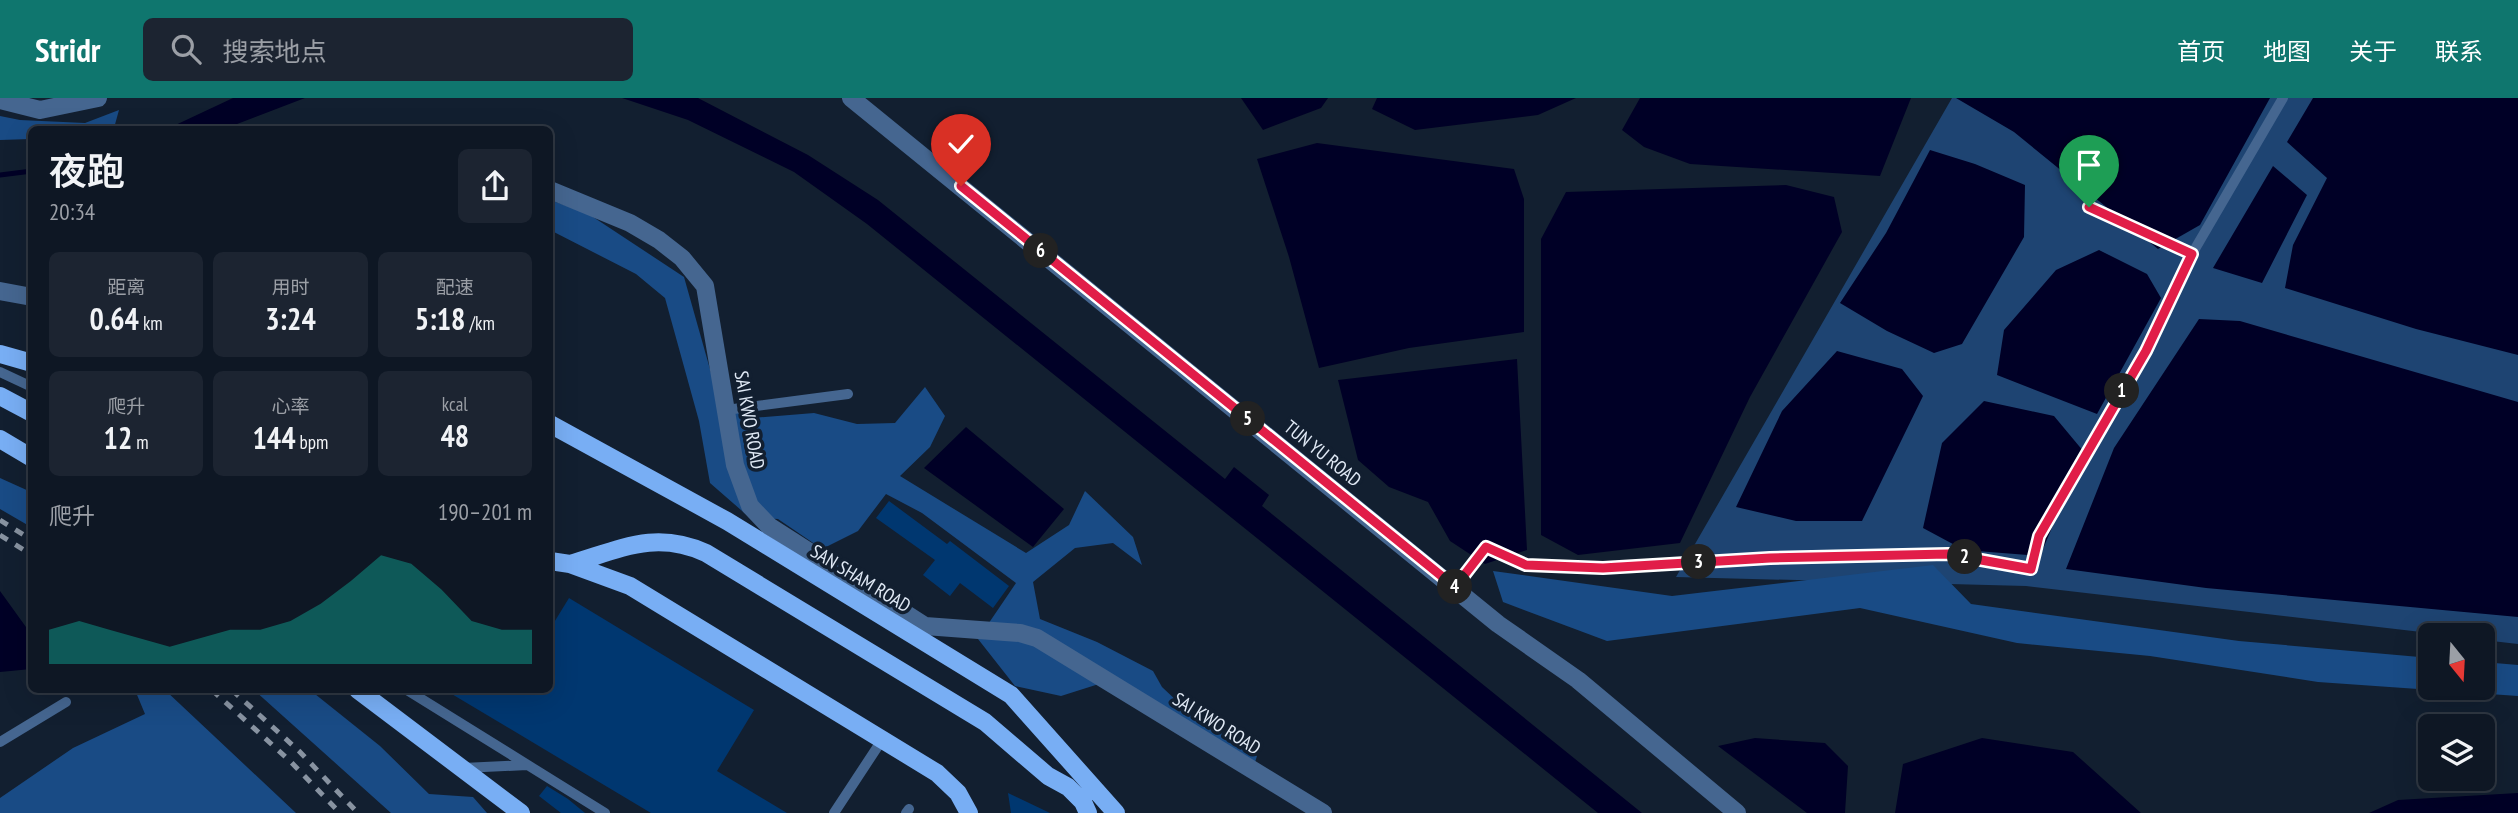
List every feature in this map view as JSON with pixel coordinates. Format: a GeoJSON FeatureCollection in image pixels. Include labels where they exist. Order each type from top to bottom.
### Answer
{"type":"FeatureCollection","features":[{"type":"Feature","properties":{"kind":"main road"},"geometry":{"type":"LineString","coordinates":[[0,354],[28,362]]}},
{"type":"Feature","properties":{"kind":"main road"},"geometry":{"type":"LineString","coordinates":[[0,396],[28,412]]}},
{"type":"Feature","properties":{"kind":"main road","name":"SAN SHAM ROAD"},"geometry":{"type":"LineString","coordinates":[[553,426],[727,521],[1011,695],[1116,813]]}},
{"type":"Feature","properties":{"kind":"main road"},"geometry":{"type":"LineString","coordinates":[[0,439],[28,456]]}},
{"type":"Feature","properties":{"kind":"main road"},"geometry":{"type":"LineString","coordinates":[[570,564],[658,540],[683,542],[706,552],[985,722],[1048,776],[1068,787],[1083,802],[1088,813]]}},
{"type":"Feature","properties":{"kind":"main road"},"geometry":{"type":"LineString","coordinates":[[553,561],[570,564],[630,586],[937,773],[958,793],[969,813]]}},
{"type":"Feature","properties":{"kind":"main road"},"geometry":{"type":"LineString","coordinates":[[362,693],[521,813]]}},
{"type":"Feature","properties":{"kind":"street"},"geometry":{"type":"LineString","coordinates":[[0,100],[41,104],[98,98]]}},
{"type":"Feature","properties":{"kind":"street","name":"TUN YU ROAD"},"geometry":{"type":"LineString","coordinates":[[851,98],[1498,624],[1577,680],[1737,813]]}},
{"type":"Feature","properties":{"kind":"street","name":"SAI KWO ROAD"},"geometry":{"type":"LineString","coordinates":[[553,191],[630,223],[659,240],[690,266],[705,286],[735,465],[750,506],[769,526],[925,626],[1020,633],[1037,638],[1323,813]]}},
{"type":"Feature","properties":{"kind":"street"},"geometry":{"type":"LineString","coordinates":[[0,291],[28,296]]}},
{"type":"Feature","properties":{"kind":"lane"},"geometry":{"type":"LineString","coordinates":[[1455,587],[1486,547],[1526,565],[1603,568],[1770,558],[1948,554],[2031,569],[2039,536],[2146,351],[2192,254],[2283,98]]}},
{"type":"Feature","properties":{"kind":"lane"},"geometry":{"type":"LineString","coordinates":[[2089,207],[2192,254]]}},
{"type":"Feature","properties":{"kind":"lane"},"geometry":{"type":"LineString","coordinates":[[0,372],[28,385]]}},
{"type":"Feature","properties":{"kind":"lane"},"geometry":{"type":"LineString","coordinates":[[726,410],[848,394]]}},
{"type":"Feature","properties":{"kind":"lane"},"geometry":{"type":"LineString","coordinates":[[412,693],[605,813]]}},
{"type":"Feature","properties":{"kind":"lane"},"geometry":{"type":"LineString","coordinates":[[0,741],[66,702]]}},
{"type":"Feature","properties":{"kind":"lane"},"geometry":{"type":"LineString","coordinates":[[834,813],[882,740]]}},
{"type":"Feature","properties":{"kind":"lane"},"geometry":{"type":"LineString","coordinates":[[462,768],[526,764],[591,813]]}},
{"type":"Feature","properties":{"kind":"shaded area"},"geometry":{"type":"Polygon","coordinates":[[[233,98],[305,98],[236,126],[173,126],[233,98]]]}},
{"type":"Feature","properties":{"kind":"shaded area"},"geometry":{"type":"Polygon","coordinates":[[[622,98],[698,98],[808,155],[878,200],[1225,479],[1234,467],[1269,495],[1262,506],[1642,813],[1598,813],[867,224],[794,172],[688,120],[622,98]]]}},
{"type":"Feature","properties":{"kind":"shaded area"},"geometry":{"type":"Polygon","coordinates":[[[1241,98],[1328,98],[1321,108],[1263,130],[1241,98]]]}},
{"type":"Feature","properties":{"kind":"shaded area"},"geometry":{"type":"Polygon","coordinates":[[[1377,98],[1576,98],[1538,115],[1415,130],[1372,109],[1377,98]]]}},
{"type":"Feature","properties":{"kind":"shaded area"},"geometry":{"type":"Polygon","coordinates":[[[1640,98],[1911,98],[1880,176],[1690,164],[1644,147],[1622,130],[1640,98]]]}},
{"type":"Feature","properties":{"kind":"shaded area"},"geometry":{"type":"Polygon","coordinates":[[[1952,98],[2518,98],[2518,644],[2496,641],[2496,623],[2418,623],[2418,632],[2026,586],[1676,577],[1952,98]]]}},
{"type":"Feature","properties":{"kind":"shaded area"},"geometry":{"type":"Polygon","coordinates":[[[1956,98],[2270,98],[2200,225],[2158,249],[2014,132],[1956,98]]]}},
{"type":"Feature","properties":{"kind":"shaded area"},"geometry":{"type":"Polygon","coordinates":[[[2313,98],[2518,98],[2518,355],[2416,329],[2285,288],[2293,245],[2327,178],[2287,142],[2313,98]]]}},
{"type":"Feature","properties":{"kind":"shaded area"},"geometry":{"type":"Polygon","coordinates":[[[119,110],[115,126],[28,126],[28,139],[0,140],[0,116],[20,120],[85,123],[119,110]]]}},
{"type":"Feature","properties":{"kind":"shaded area"},"geometry":{"type":"Polygon","coordinates":[[[1317,143],[1514,169],[1524,199],[1524,332],[1409,348],[1319,368],[1289,257],[1257,159],[1317,143]]]}},
{"type":"Feature","properties":{"kind":"shaded area"},"geometry":{"type":"Polygon","coordinates":[[[1930,150],[1975,164],[2025,185],[2024,237],[1962,344],[1934,353],[1887,331],[1840,303],[1886,233],[1930,150]]]}},
{"type":"Feature","properties":{"kind":"shaded area"},"geometry":{"type":"Polygon","coordinates":[[[2273,166],[2307,195],[2262,283],[2213,268],[2273,166]]]}},
{"type":"Feature","properties":{"kind":"shaded area"},"geometry":{"type":"Polygon","coordinates":[[[1786,185],[1834,197],[1842,232],[1750,397],[1680,543],[1578,555],[1541,535],[1541,239],[1566,192],[1786,185]]]}},
{"type":"Feature","properties":{"kind":"shaded area"},"geometry":{"type":"Polygon","coordinates":[[[553,201],[587,213],[684,277],[717,394],[751,418],[814,413],[857,424],[895,423],[925,387],[945,416],[930,447],[900,476],[1026,553],[1069,525],[1085,491],[1133,537],[1142,565],[1113,543],[1075,548],[1033,582],[1040,619],[1097,642],[1153,671],[1162,687],[1196,719],[1218,725],[1257,756],[1251,775],[1102,683],[1061,696],[1015,686],[978,639],[1016,583],[922,513],[886,494],[858,531],[822,549],[778,519],[749,517],[710,483],[699,421],[665,298],[636,274],[553,232],[553,201]]]}},
{"type":"Feature","properties":{"kind":"shaded area"},"geometry":{"type":"Polygon","coordinates":[[[2099,250],[2147,274],[2161,298],[2097,414],[1997,375],[2004,330],[2056,270],[2099,250]]]}},
{"type":"Feature","properties":{"kind":"shaded area"},"geometry":{"type":"Polygon","coordinates":[[[2199,319],[2240,321],[2518,402],[2518,617],[2206,588],[2066,569],[2114,448],[2199,319]]]}},
{"type":"Feature","properties":{"kind":"shaded area"},"geometry":{"type":"Polygon","coordinates":[[[1837,351],[1902,369],[1923,396],[1862,521],[1796,521],[1736,507],[1782,411],[1837,351]]]}},
{"type":"Feature","properties":{"kind":"shaded area"},"geometry":{"type":"Polygon","coordinates":[[[1517,359],[1527,550],[1485,564],[1450,541],[1428,502],[1389,487],[1358,460],[1338,380],[1517,359]]]}},
{"type":"Feature","properties":{"kind":"shaded area"},"geometry":{"type":"Polygon","coordinates":[[[1984,401],[2054,416],[2084,452],[2040,556],[1964,550],[1923,528],[1942,443],[1984,401]]]}},
{"type":"Feature","properties":{"kind":"shaded area"},"geometry":{"type":"Polygon","coordinates":[[[966,427],[1064,509],[1033,547],[924,468],[966,427]]]}},
{"type":"Feature","properties":{"kind":"shaded area"},"geometry":{"type":"Polygon","coordinates":[[[0,478],[28,491],[28,525],[0,509],[0,478]]]}},
{"type":"Feature","properties":{"kind":"shaded area"},"geometry":{"type":"Polygon","coordinates":[[[1933,565],[1971,604],[2239,641],[2418,657],[2418,689],[2318,682],[2150,656],[2017,643],[1860,608],[1607,641],[1503,602],[1493,571],[1672,596],[1933,565]]]}},
{"type":"Feature","properties":{"kind":"shaded area"},"geometry":{"type":"Polygon","coordinates":[[[0,591],[28,630],[28,669],[0,672],[0,591]]]}},
{"type":"Feature","properties":{"kind":"shaded area"},"geometry":{"type":"Polygon","coordinates":[[[2496,663],[2518,665],[2518,696],[2496,694],[2496,663]]]}},
{"type":"Feature","properties":{"kind":"shaded area"},"geometry":{"type":"Polygon","coordinates":[[[136,693],[168,693],[296,813],[0,813],[0,798],[73,748],[145,714],[136,693]]]}},
{"type":"Feature","properties":{"kind":"shaded area"},"geometry":{"type":"Polygon","coordinates":[[[257,693],[314,693],[380,746],[429,794],[473,797],[487,813],[391,813],[257,693]]]}},
{"type":"Feature","properties":{"kind":"shaded area"},"geometry":{"type":"Polygon","coordinates":[[[1755,738],[1825,743],[1848,766],[1845,813],[1807,813],[1718,746],[1755,738]]]}},
{"type":"Feature","properties":{"kind":"shaded area"},"geometry":{"type":"Polygon","coordinates":[[[1982,738],[2073,752],[2141,813],[1895,813],[1903,764],[1982,738]]]}},
{"type":"Feature","properties":{"kind":"shaded area"},"geometry":{"type":"Polygon","coordinates":[[[2518,793],[2518,813],[2369,813],[2398,800],[2518,793]]]}},
{"type":"Feature","properties":{"kind":"building"},"geometry":{"type":"Polygon","coordinates":[[[889,501],[947,544],[950,541],[1009,586],[993,608],[960,583],[950,596],[923,575],[935,560],[876,518],[889,501]]]}},
{"type":"Feature","properties":{"kind":"building"},"geometry":{"type":"Polygon","coordinates":[[[569,598],[754,710],[717,771],[787,813],[651,813],[450,693],[553,693],[553,624],[569,598]]]}},
{"type":"Feature","properties":{"kind":"building"},"geometry":{"type":"Polygon","coordinates":[[[547,786],[585,813],[561,813],[539,796],[547,786]]]}},
{"type":"Feature","properties":{"kind":"building"},"geometry":{"type":"Polygon","coordinates":[[[1008,793],[1050,813],[1011,813],[1008,793]]]}},
{"type":"Feature","properties":{"kind":"waterway"},"geometry":{"type":"LineString","coordinates":[[0,175],[28,172]]}},
{"type":"Feature","properties":{"kind":"railway"},"geometry":{"type":"LineString","coordinates":[[0,520],[28,538]]}},
{"type":"Feature","properties":{"kind":"railway"},"geometry":{"type":"LineString","coordinates":[[0,535],[28,552]]}},
{"type":"Feature","properties":{"kind":"railway"},"geometry":{"type":"LineString","coordinates":[[215,693],[290,761],[340,813]]}},
{"type":"Feature","properties":{"kind":"railway"},"geometry":{"type":"LineString","coordinates":[[235,693],[299,751],[358,813]]}},
{"type":"Feature","properties":{"kind":"route"},"geometry":{"type":"LineString","coordinates":[[961,186],[1455,587],[1486,547],[1526,565],[1603,568],[1770,558],[1948,554],[2031,569],[2039,536],[2146,351],[2192,254],[2089,207]]}}]}
